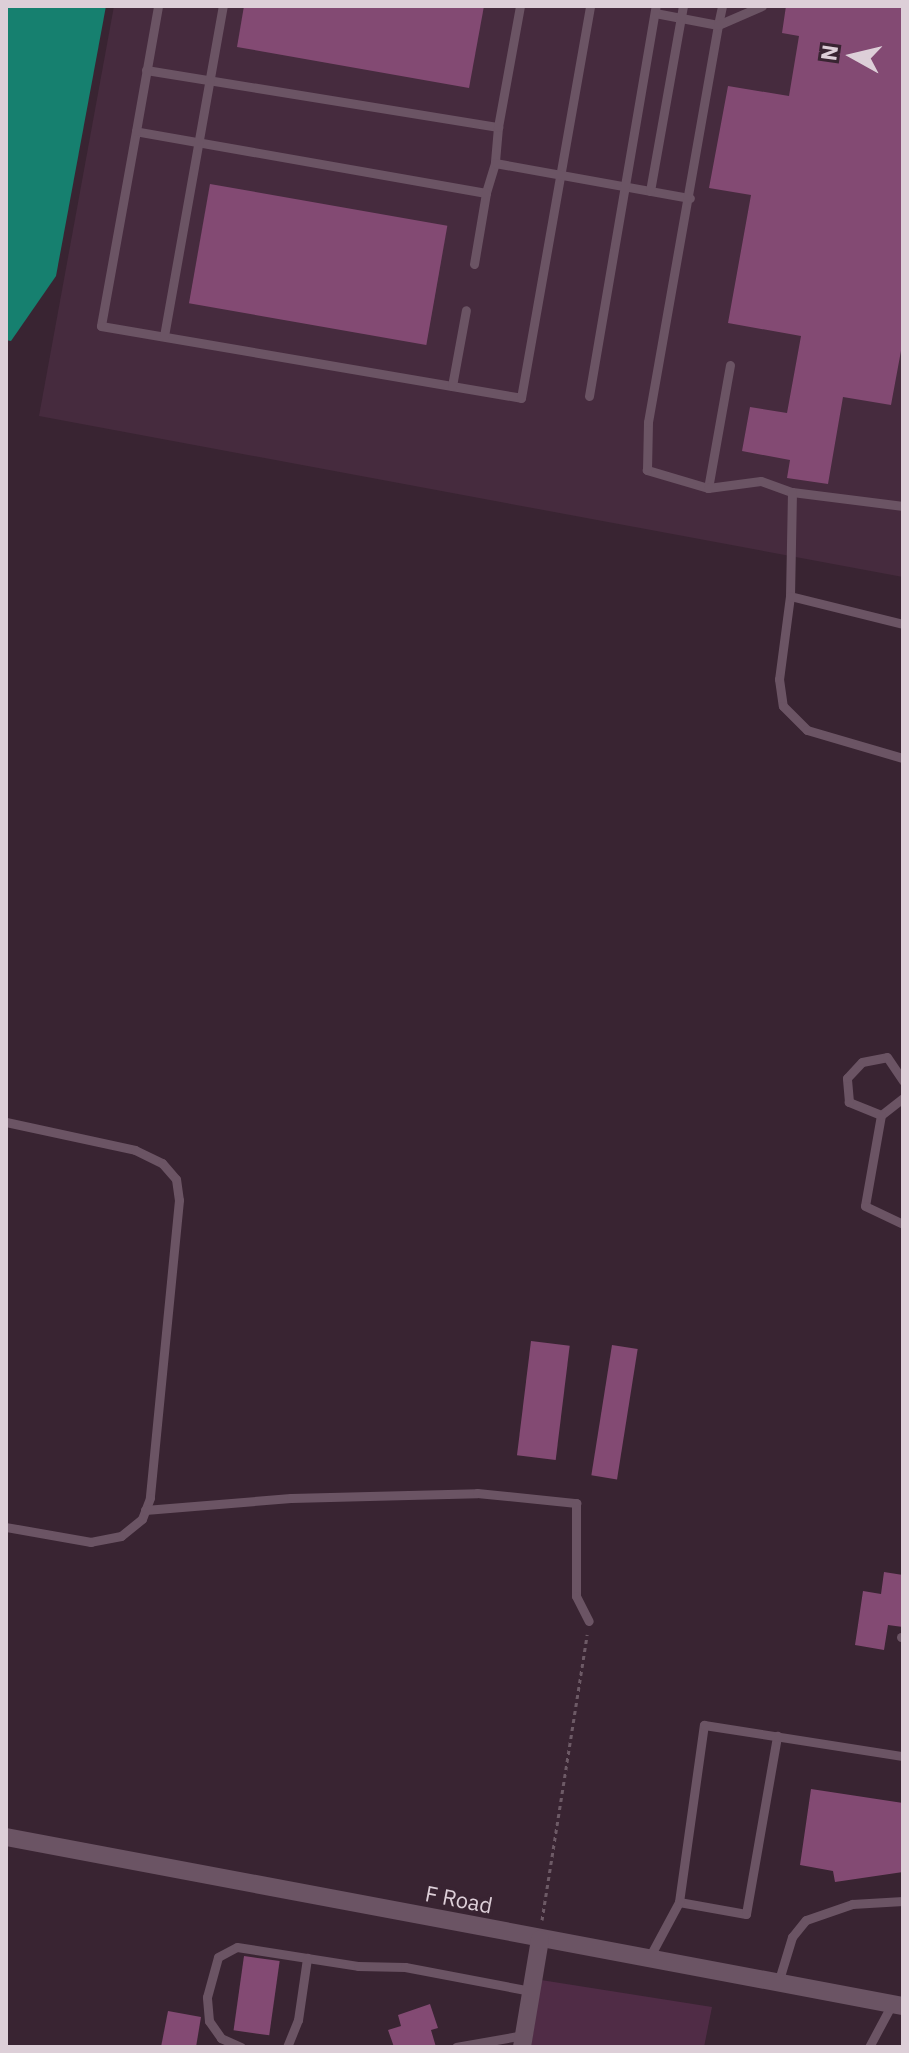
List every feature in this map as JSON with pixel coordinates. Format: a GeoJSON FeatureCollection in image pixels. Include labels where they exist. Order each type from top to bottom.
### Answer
{"type":"FeatureCollection","features":[{"type":"Feature","properties":{"kind":"street","name":"F Road"},"geometry":{"type":"LineString","coordinates":[[6,1837],[897,2005]]}},
{"type":"Feature","properties":{"kind":"street"},"geometry":{"type":"LineString","coordinates":[[523,2041],[540,1939]]}},
{"type":"Feature","properties":{"kind":"lane"},"geometry":{"type":"LineString","coordinates":[[158,6],[101,326],[521,398],[590,6]]}},
{"type":"Feature","properties":{"kind":"lane"},"geometry":{"type":"LineString","coordinates":[[164,336],[223,6]]}},
{"type":"Feature","properties":{"kind":"lane"},"geometry":{"type":"LineString","coordinates":[[474,264],[486,193],[495,163],[498,127],[520,6]]}},
{"type":"Feature","properties":{"kind":"lane"},"geometry":{"type":"LineString","coordinates":[[722,6],[648,422],[647,470],[708,488],[761,481],[792,492],[903,506]]}},
{"type":"Feature","properties":{"kind":"lane"},"geometry":{"type":"LineString","coordinates":[[589,396],[655,9],[682,11],[718,25],[762,6]]}},
{"type":"Feature","properties":{"kind":"lane"},"geometry":{"type":"LineString","coordinates":[[650,191],[682,11]]}},
{"type":"Feature","properties":{"kind":"lane"},"geometry":{"type":"LineString","coordinates":[[146,70],[498,127]]}},
{"type":"Feature","properties":{"kind":"lane"},"geometry":{"type":"LineString","coordinates":[[136,131],[486,193]]}},
{"type":"Feature","properties":{"kind":"lane"},"geometry":{"type":"LineString","coordinates":[[495,163],[690,198]]}},
{"type":"Feature","properties":{"kind":"lane"},"geometry":{"type":"LineString","coordinates":[[452,386],[466,310]]}},
{"type":"Feature","properties":{"kind":"lane"},"geometry":{"type":"LineString","coordinates":[[708,488],[730,365]]}},
{"type":"Feature","properties":{"kind":"lane"},"geometry":{"type":"LineString","coordinates":[[792,492],[790,596],[779,679],[783,706],[807,730],[903,758]]}},
{"type":"Feature","properties":{"kind":"lane"},"geometry":{"type":"LineString","coordinates":[[790,596],[903,624]]}},
{"type":"Feature","properties":{"kind":"lane"},"geometry":{"type":"LineString","coordinates":[[881,1115],[849,1102],[847,1078],[862,1062],[887,1057],[903,1081]]}},
{"type":"Feature","properties":{"kind":"lane"},"geometry":{"type":"LineString","coordinates":[[903,1098],[881,1115],[865,1206],[903,1224]]}},
{"type":"Feature","properties":{"kind":"lane"},"geometry":{"type":"LineString","coordinates":[[6,1122],[135,1150],[162,1163],[176,1179],[177,1230],[145,1510],[121,1536],[91,1542],[6,1527]]}},
{"type":"Feature","properties":{"kind":"lane"},"geometry":{"type":"LineString","coordinates":[[145,1510],[291,1498],[477,1493],[576,1503],[576,1596],[589,1621]]}},
{"type":"Feature","properties":{"kind":"lane"},"geometry":{"type":"LineString","coordinates":[[649,1959],[679,1902],[704,1725],[903,1756]]}},
{"type":"Feature","properties":{"kind":"lane"},"geometry":{"type":"LineString","coordinates":[[679,1902],[746,1914],[777,1736]]}},
{"type":"Feature","properties":{"kind":"lane"},"geometry":{"type":"LineString","coordinates":[[778,1983],[792,1937],[806,1920],[852,1904],[903,1901]]}},
{"type":"Feature","properties":{"kind":"lane"},"geometry":{"type":"LineString","coordinates":[[241,2047],[221,2038],[209,2021],[207,1997],[218,1957],[237,1947],[307,1958],[405,1967],[531,1991]]}},
{"type":"Feature","properties":{"kind":"lane"},"geometry":{"type":"LineString","coordinates":[[287,2047],[298,2020],[307,1958]]}},
{"type":"Feature","properties":{"kind":"lane"},"geometry":{"type":"LineString","coordinates":[[869,2047],[897,2005]]}},
{"type":"Feature","properties":{"kind":"lane"},"geometry":{"type":"LineString","coordinates":[[456,2047],[523,2041]]}},
{"type":"Feature","properties":{"kind":"path"},"geometry":{"type":"LineString","coordinates":[[540,1939],[589,1621]]}},
{"type":"Feature","properties":{"kind":"shaded area"},"geometry":{"type":"Polygon","coordinates":[[[6,6],[106,6],[56,276],[11,341],[6,340],[6,6]]]}},
{"type":"Feature","properties":{"kind":"shaded area"},"geometry":{"type":"Polygon","coordinates":[[[114,6],[903,6],[903,577],[39,416],[114,6]]]}},
{"type":"Feature","properties":{"kind":"shaded area"},"geometry":{"type":"Polygon","coordinates":[[[541,1980],[712,2007],[704,2047],[531,2047],[541,1980]]]}},
{"type":"Feature","properties":{"kind":"building"},"geometry":{"type":"Polygon","coordinates":[[[244,6],[484,6],[469,88],[237,47],[244,6]]]}},
{"type":"Feature","properties":{"kind":"building"},"geometry":{"type":"Polygon","coordinates":[[[786,6],[903,6],[903,340],[891,405],[843,397],[828,484],[787,478],[790,460],[742,451],[750,407],[787,413],[801,336],[728,323],[751,195],[709,188],[728,86],[789,96],[799,36],[782,33],[786,6]]]}},
{"type":"Feature","properties":{"kind":"building"},"geometry":{"type":"Polygon","coordinates":[[[210,184],[447,226],[426,345],[189,303],[210,184]]]}},
{"type":"Feature","properties":{"kind":"building"},"geometry":{"type":"Polygon","coordinates":[[[531,1341],[570,1346],[556,1460],[517,1455],[531,1341]]]}},
{"type":"Feature","properties":{"kind":"building"},"geometry":{"type":"Polygon","coordinates":[[[612,1345],[638,1349],[617,1479],[591,1475],[612,1345]]]}},
{"type":"Feature","properties":{"kind":"building"},"geometry":{"type":"Polygon","coordinates":[[[884,1572],[903,1575],[903,1627],[888,1625],[884,1650],[855,1645],[863,1591],[881,1594],[884,1572]]]}},
{"type":"Feature","properties":{"kind":"building"},"geometry":{"type":"Polygon","coordinates":[[[811,1789],[903,1803],[903,1872],[835,1882],[833,1871],[800,1865],[811,1789]]]}},
{"type":"Feature","properties":{"kind":"building"},"geometry":{"type":"Polygon","coordinates":[[[244,1956],[280,1961],[269,2035],[234,2030],[244,1956]]]}},
{"type":"Feature","properties":{"kind":"building"},"geometry":{"type":"Polygon","coordinates":[[[430,2004],[438,2028],[431,2030],[436,2047],[394,2047],[388,2030],[401,2026],[398,2015],[430,2004]]]}},
{"type":"Feature","properties":{"kind":"building"},"geometry":{"type":"Polygon","coordinates":[[[168,2011],[201,2017],[196,2047],[161,2047],[168,2011]]]}}]}
